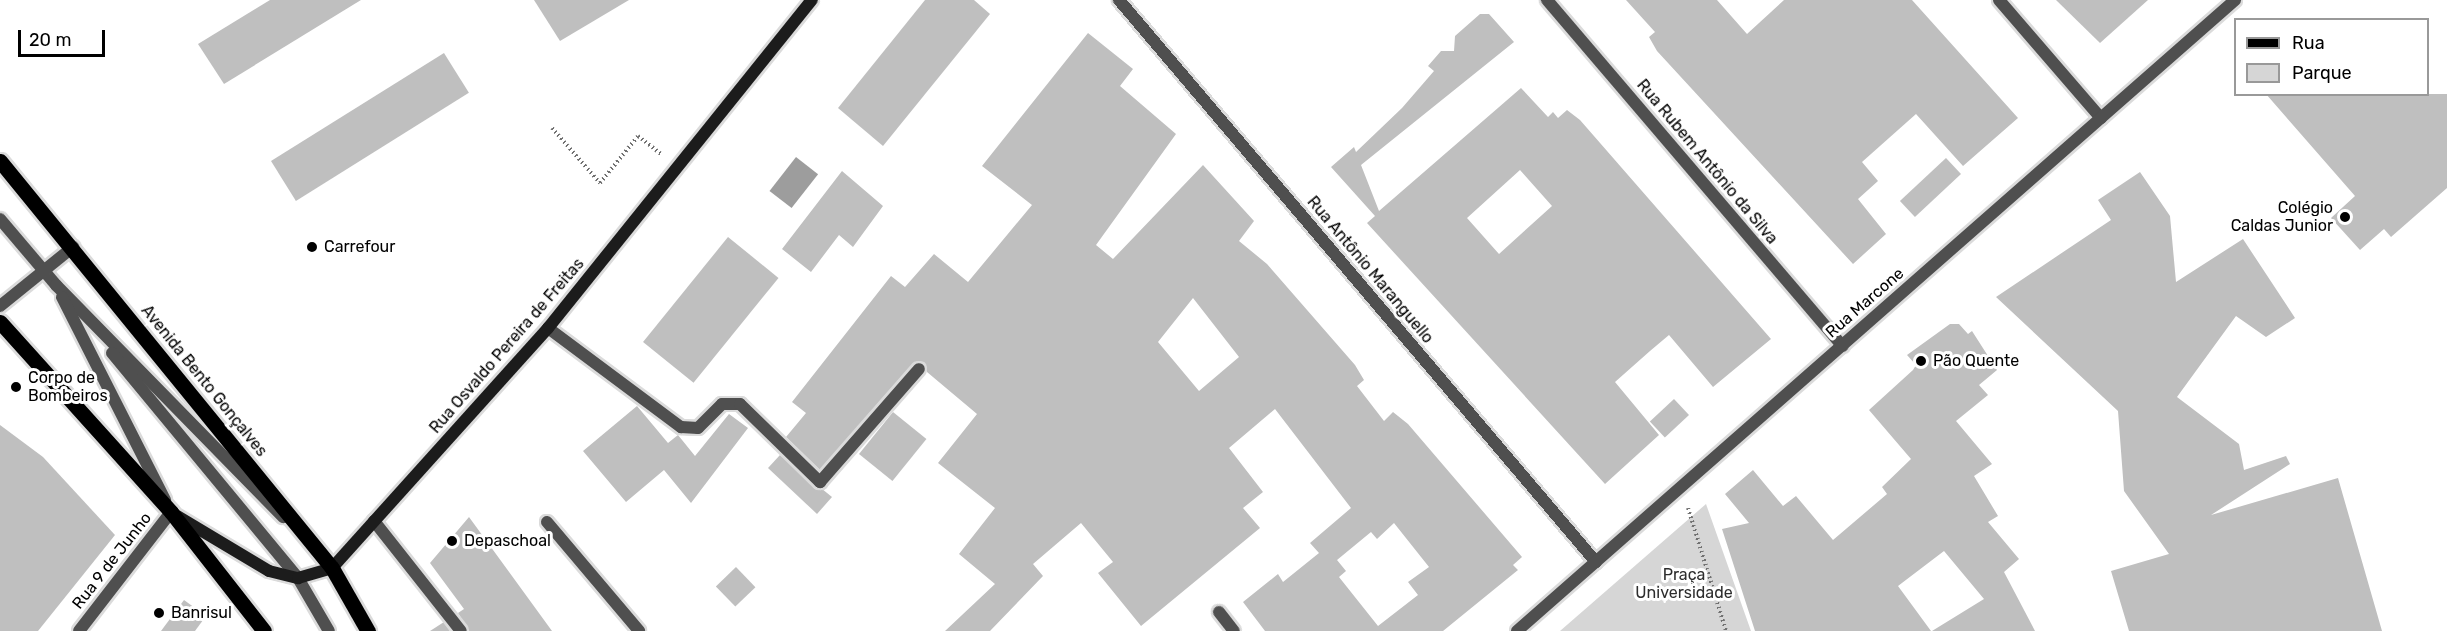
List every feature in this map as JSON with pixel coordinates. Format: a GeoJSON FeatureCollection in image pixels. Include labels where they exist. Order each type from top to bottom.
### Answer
{"type":"FeatureCollection","features":[{"type":"Feature","properties":{"kind":"main road","name":"Avenida Bento Gonçalves"},"geometry":{"type":"LineString","coordinates":[[0,161],[73,247],[332,568],[368,631]]}},
{"type":"Feature","properties":{"kind":"main road"},"geometry":{"type":"LineString","coordinates":[[0,322],[171,512],[264,631]]}},
{"type":"Feature","properties":{"kind":"street","name":"Rua Osvaldo Pereira de Freitas"},"geometry":{"type":"LineString","coordinates":[[332,568],[548,328],[812,0]]}},
{"type":"Feature","properties":{"kind":"street","name":"Rua Antônio Maranguello"},"geometry":{"type":"LineString","coordinates":[[1119,0],[1596,562]]}},
{"type":"Feature","properties":{"kind":"street","name":"Rua Rubem Antônio da Silva"},"geometry":{"type":"LineString","coordinates":[[1547,0],[1842,346]]}},
{"type":"Feature","properties":{"kind":"street"},"geometry":{"type":"LineString","coordinates":[[1999,0],[2101,118]]}},
{"type":"Feature","properties":{"kind":"street","name":"Rua Marcone"},"geometry":{"type":"LineString","coordinates":[[1517,631],[2235,0]]}},
{"type":"Feature","properties":{"kind":"street"},"geometry":{"type":"LineString","coordinates":[[0,219],[56,285],[332,568],[298,578],[269,571],[171,512],[56,285]]}},
{"type":"Feature","properties":{"kind":"street"},"geometry":{"type":"LineString","coordinates":[[0,306],[73,247]]}},
{"type":"Feature","properties":{"kind":"street"},"geometry":{"type":"LineString","coordinates":[[56,285],[298,578],[329,631]]}},
{"type":"Feature","properties":{"kind":"street"},"geometry":{"type":"LineString","coordinates":[[548,328],[681,427],[698,428],[722,404],[740,404],[820,482],[919,369]]}},
{"type":"Feature","properties":{"kind":"street","name":"Rua 9 de Junho"},"geometry":{"type":"LineString","coordinates":[[79,631],[171,512]]}},
{"type":"Feature","properties":{"kind":"street"},"geometry":{"type":"LineString","coordinates":[[374,521],[461,631]]}},
{"type":"Feature","properties":{"kind":"street"},"geometry":{"type":"LineString","coordinates":[[547,522],[639,631]]}},
{"type":"Feature","properties":{"kind":"street"},"geometry":{"type":"LineString","coordinates":[[1219,612],[1234,631]]}},
{"type":"Feature","properties":{"kind":"path"},"geometry":{"type":"LineString","coordinates":[[552,128],[600,183],[639,136],[678,168]]}},
{"type":"Feature","properties":{"kind":"path"},"geometry":{"type":"LineString","coordinates":[[1682,486],[1726,631]]}},
{"type":"Feature","properties":{"kind":"green space","name":"Praça Universidade"},"geometry":{"type":"Polygon","coordinates":[[[1706,504],[1751,631],[1560,631],[1706,504]]]}},
{"type":"Feature","properties":{"kind":"shaded area"},"geometry":{"type":"Polygon","coordinates":[[[796,157],[818,174],[792,208],[770,191],[796,157]]]}},
{"type":"Feature","properties":{"kind":"building"},"geometry":{"type":"Polygon","coordinates":[[[270,0],[361,0],[224,84],[198,44],[270,0]]]}},
{"type":"Feature","properties":{"kind":"building"},"geometry":{"type":"Polygon","coordinates":[[[534,0],[629,0],[560,41],[534,0]]]}},
{"type":"Feature","properties":{"kind":"building"},"geometry":{"type":"Polygon","coordinates":[[[925,0],[974,0],[990,14],[883,146],[838,108],[925,0]]]}},
{"type":"Feature","properties":{"kind":"building"},"geometry":{"type":"Polygon","coordinates":[[[1626,0],[1717,0],[1747,34],[1784,0],[1912,0],[2018,118],[1963,166],[1916,114],[1862,162],[1878,181],[1858,199],[1886,234],[1853,264],[1657,51],[1649,37],[1655,32],[1626,0]]]}},
{"type":"Feature","properties":{"kind":"building"},"geometry":{"type":"Polygon","coordinates":[[[2056,0],[2148,0],[2100,43],[2056,0]]]}},
{"type":"Feature","properties":{"kind":"building"},"geometry":{"type":"Polygon","coordinates":[[[1480,14],[1489,14],[1514,42],[1361,165],[1379,211],[1521,88],[1548,117],[1553,112],[1558,118],[1567,110],[1580,120],[1771,339],[1713,387],[1669,335],[1650,351],[1615,382],[1659,435],[1605,484],[1367,223],[1375,216],[1331,167],[1354,147],[1356,152],[1402,108],[1434,71],[1428,66],[1441,51],[1454,51],[1455,36],[1480,14]],[[1520,170],[1467,218],[1499,254],[1552,206],[1520,170]]]}},
{"type":"Feature","properties":{"kind":"building"},"geometry":{"type":"Polygon","coordinates":[[[1088,33],[1133,69],[1120,86],[1176,134],[1096,245],[1113,259],[1203,165],[1254,221],[1239,241],[1267,264],[1355,365],[1364,380],[1357,386],[1384,421],[1393,412],[1408,424],[1522,557],[1513,565],[1518,570],[1443,631],[1265,631],[1243,602],[1278,574],[1283,582],[1319,553],[1310,543],[1351,508],[1275,409],[1229,448],[1263,492],[1243,508],[1260,528],[1141,626],[1098,573],[1113,562],[1081,523],[1033,564],[1043,576],[990,631],[945,631],[995,584],[959,554],[995,508],[938,463],[977,414],[927,372],[924,362],[913,364],[820,470],[786,437],[806,413],[792,402],[891,276],[905,287],[934,254],[968,282],[1032,205],[982,166],[1088,33]],[[1193,298],[1158,342],[1199,391],[1239,357],[1193,298]],[[1394,523],[1377,539],[1371,532],[1337,560],[1346,571],[1339,577],[1378,626],[1418,595],[1408,582],[1429,567],[1394,523]]]}},
{"type":"Feature","properties":{"kind":"building"},"geometry":{"type":"Polygon","coordinates":[[[444,53],[469,93],[296,201],[271,161],[444,53]]]}},
{"type":"Feature","properties":{"kind":"building"},"geometry":{"type":"Polygon","coordinates":[[[2447,94],[2447,188],[2391,237],[2384,229],[2360,250],[2331,218],[2355,196],[2268,96],[2447,94]]]}},
{"type":"Feature","properties":{"kind":"building"},"geometry":{"type":"Polygon","coordinates":[[[1946,158],[1961,174],[1915,217],[1900,201],[1946,158]]]}},
{"type":"Feature","properties":{"kind":"building"},"geometry":{"type":"Polygon","coordinates":[[[842,171],[883,206],[853,247],[839,235],[811,272],[782,249],[842,171]]]}},
{"type":"Feature","properties":{"kind":"building"},"geometry":{"type":"Polygon","coordinates":[[[2140,172],[2170,216],[2176,282],[2243,239],[2295,318],[2266,337],[2236,316],[2177,397],[2239,444],[2244,470],[2286,456],[2290,464],[2211,515],[2338,478],[2382,631],[2129,631],[2111,571],[2169,554],[2124,491],[2118,411],[1996,297],[2111,220],[2098,200],[2140,172]]]}},
{"type":"Feature","properties":{"kind":"building"},"geometry":{"type":"Polygon","coordinates":[[[728,237],[779,278],[694,383],[643,342],[728,237]]]}},
{"type":"Feature","properties":{"kind":"building"},"geometry":{"type":"Polygon","coordinates":[[[1950,324],[1959,324],[1968,334],[1972,331],[1997,370],[1979,385],[1988,395],[1956,421],[1992,464],[1974,476],[1998,516],[1988,522],[2019,559],[2004,572],[2035,631],[1932,631],[1984,599],[1944,551],[1898,586],[1931,631],[1755,631],[1722,529],[1749,523],[1725,494],[1753,470],[1783,506],[1796,496],[1833,540],[1887,494],[1882,487],[1911,459],[1869,410],[1913,370],[1916,365],[1907,355],[1950,324]]]}},
{"type":"Feature","properties":{"kind":"building"},"geometry":{"type":"Polygon","coordinates":[[[1674,399],[1689,415],[1665,438],[1650,422],[1674,399]]]}},
{"type":"Feature","properties":{"kind":"building"},"geometry":{"type":"Polygon","coordinates":[[[637,406],[668,443],[678,435],[695,456],[729,414],[748,428],[691,503],[664,470],[626,502],[583,451],[637,406]]]}},
{"type":"Feature","properties":{"kind":"building"},"geometry":{"type":"Polygon","coordinates":[[[893,412],[926,439],[892,481],[859,454],[893,412]]]}},
{"type":"Feature","properties":{"kind":"building"},"geometry":{"type":"Polygon","coordinates":[[[0,425],[43,457],[115,535],[38,631],[0,631],[0,425]]]}},
{"type":"Feature","properties":{"kind":"building"},"geometry":{"type":"Polygon","coordinates":[[[780,455],[832,497],[817,514],[768,468],[780,455]]]}},
{"type":"Feature","properties":{"kind":"building"},"geometry":{"type":"Polygon","coordinates":[[[469,517],[552,631],[469,631],[458,613],[464,609],[430,563],[469,517]]]}},
{"type":"Feature","properties":{"kind":"building"},"geometry":{"type":"Polygon","coordinates":[[[736,567],[755,587],[735,607],[716,586],[736,567]]]}},
{"type":"Feature","properties":{"kind":"building"},"geometry":{"type":"Polygon","coordinates":[[[184,600],[206,616],[195,631],[161,631],[184,600]]]}},
{"type":"Feature","properties":{"kind":"building"},"geometry":{"type":"Polygon","coordinates":[[[444,622],[450,631],[430,631],[444,622]]]}},
{"type":"Feature","properties":{"kind":"place","name":"Colégio Caldas Junior"},"geometry":{"type":"Point","coordinates":[2345,217]}},
{"type":"Feature","properties":{"kind":"place","name":"Carrefour"},"geometry":{"type":"Point","coordinates":[312,247]}},
{"type":"Feature","properties":{"kind":"place","name":"Pão Quente"},"geometry":{"type":"Point","coordinates":[1921,361]}},
{"type":"Feature","properties":{"kind":"place","name":"Corpo de Bombeiros"},"geometry":{"type":"Point","coordinates":[16,387]}},
{"type":"Feature","properties":{"kind":"place","name":"Depaschoal"},"geometry":{"type":"Point","coordinates":[452,541]}},
{"type":"Feature","properties":{"kind":"place","name":"Banrisul"},"geometry":{"type":"Point","coordinates":[159,613]}}]}
